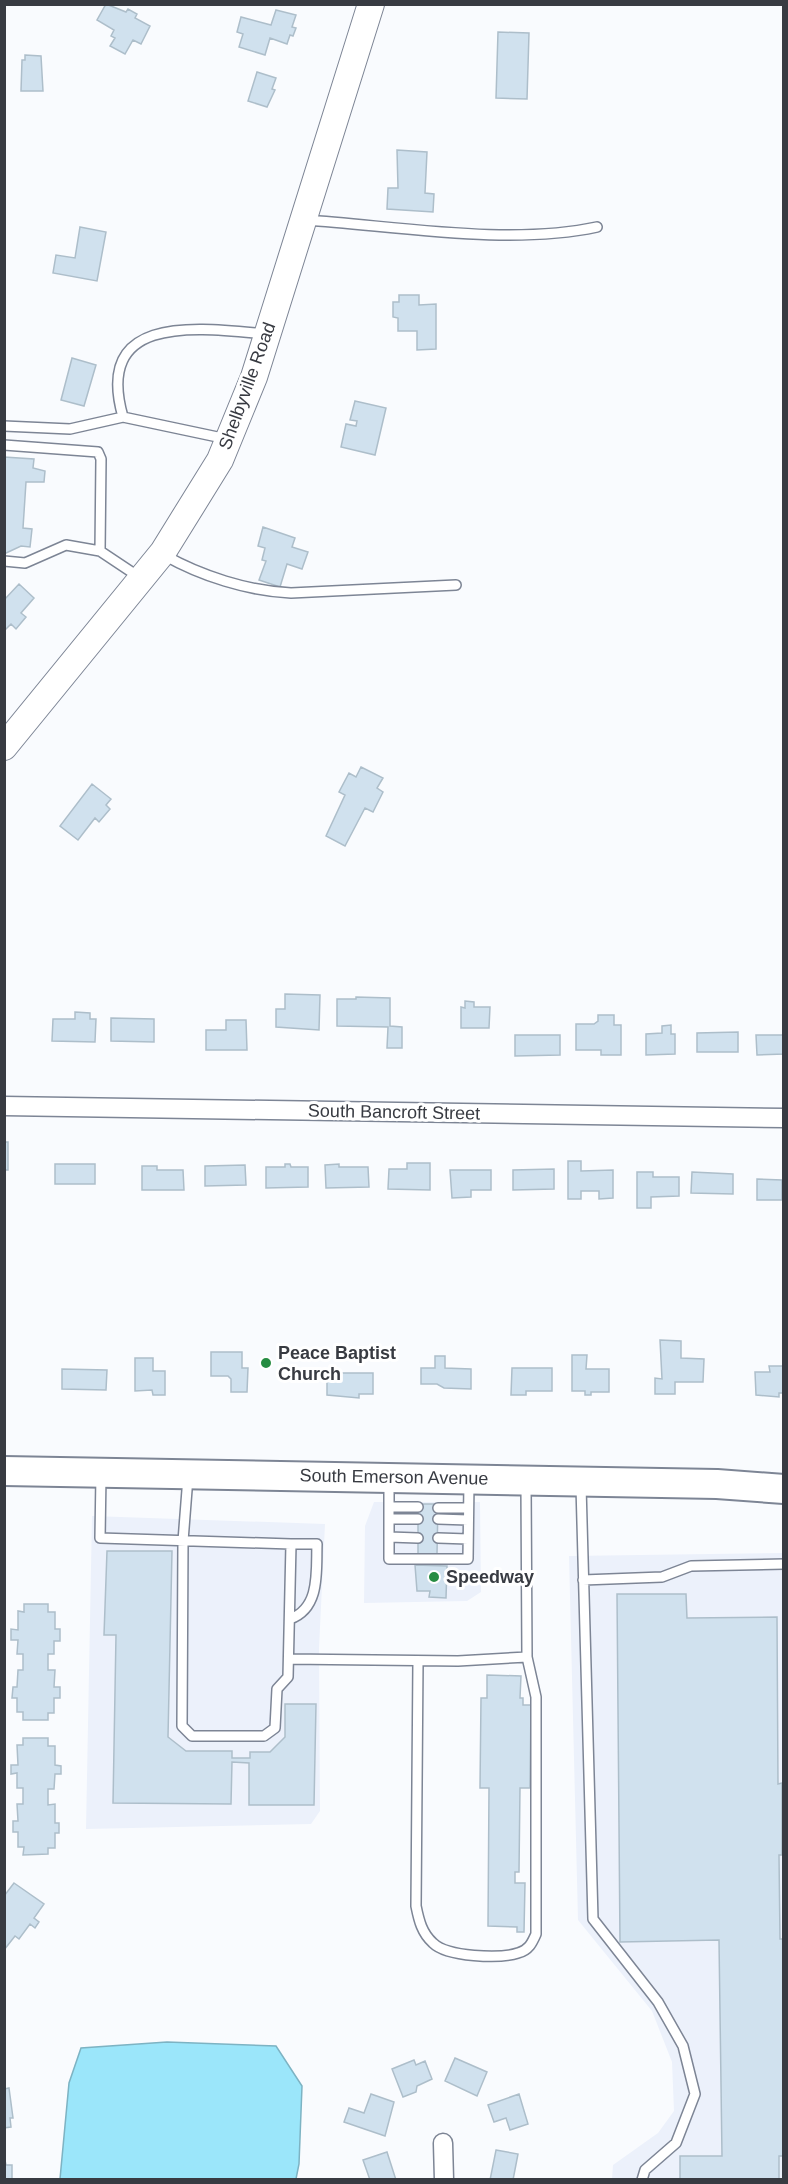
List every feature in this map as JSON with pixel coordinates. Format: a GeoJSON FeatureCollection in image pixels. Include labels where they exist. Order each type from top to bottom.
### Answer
{"type":"FeatureCollection","features":[{"type":"Feature","properties":{"kind":"main road","name":"Shelbyville Road"},"geometry":{"type":"LineString","coordinates":[[4,747],[162,553],[204,488],[229,439],[267,334],[371,4]]}},
{"type":"Feature","properties":{"kind":"main road","name":"South Emerson Avenue"},"geometry":{"type":"LineString","coordinates":[[4,1471],[717,1484],[783,1489]]}},
{"type":"Feature","properties":{"kind":"street","name":"South Bancroft Street"},"geometry":{"type":"LineString","coordinates":[[4,1106],[783,1118]]}},
{"type":"Feature","properties":{"kind":"street"},"geometry":{"type":"LineString","coordinates":[[443,2143],[444,2180]]}},
{"type":"Feature","properties":{"kind":"lane"},"geometry":{"type":"LineString","coordinates":[[304,219],[464,234],[576,232],[597,227]]}},
{"type":"Feature","properties":{"kind":"lane"},"geometry":{"type":"LineString","coordinates":[[123,417],[118,399],[118,371],[127,352],[141,340],[168,331],[198,328],[267,334]]}},
{"type":"Feature","properties":{"kind":"lane"},"geometry":{"type":"LineString","coordinates":[[4,426],[70,429],[123,417],[229,439]]}},
{"type":"Feature","properties":{"kind":"lane"},"geometry":{"type":"LineString","coordinates":[[4,445],[98,452],[101,459],[100,551]]}},
{"type":"Feature","properties":{"kind":"lane"},"geometry":{"type":"LineString","coordinates":[[4,561],[25,563],[66,545],[100,551],[141,578]]}},
{"type":"Feature","properties":{"kind":"lane"},"geometry":{"type":"LineString","coordinates":[[162,553],[186,567],[266,592],[291,593],[456,585]]}},
{"type":"Feature","properties":{"kind":"lane"},"geometry":{"type":"LineString","coordinates":[[101,1473],[100,1538],[316,1544],[316,1585],[312,1598],[306,1609],[290,1619]]}},
{"type":"Feature","properties":{"kind":"lane"},"geometry":{"type":"LineString","coordinates":[[188,1474],[183,1541],[180,1719],[185,1731],[192,1736],[264,1736],[270,1734],[277,1718],[277,1689],[288,1677],[291,1544]]}},
{"type":"Feature","properties":{"kind":"lane"},"geometry":{"type":"LineString","coordinates":[[389,1477],[389,1559],[468,1559],[469,1479]]}},
{"type":"Feature","properties":{"kind":"lane"},"geometry":{"type":"LineString","coordinates":[[418,1661],[416,1906],[420,1926],[434,1945],[455,1954],[518,1954],[530,1947],[536,1934],[536,1697],[527,1657],[526,1480]]}},
{"type":"Feature","properties":{"kind":"lane"},"geometry":{"type":"LineString","coordinates":[[581,1481],[593,1919],[658,2002],[682,2046],[695,2094],[676,2143],[645,2170],[642,2180]]}},
{"type":"Feature","properties":{"kind":"lane"},"geometry":{"type":"LineString","coordinates":[[389,1507],[418,1507]]}},
{"type":"Feature","properties":{"kind":"lane"},"geometry":{"type":"LineString","coordinates":[[438,1508],[468,1508]]}},
{"type":"Feature","properties":{"kind":"lane"},"geometry":{"type":"LineString","coordinates":[[389,1519],[418,1519]]}},
{"type":"Feature","properties":{"kind":"lane"},"geometry":{"type":"LineString","coordinates":[[438,1519],[468,1520]]}},
{"type":"Feature","properties":{"kind":"lane"},"geometry":{"type":"LineString","coordinates":[[389,1537],[418,1538]]}},
{"type":"Feature","properties":{"kind":"lane"},"geometry":{"type":"LineString","coordinates":[[438,1538],[468,1539]]}},
{"type":"Feature","properties":{"kind":"lane"},"geometry":{"type":"LineString","coordinates":[[583,1580],[662,1577],[692,1566],[783,1564]]}},
{"type":"Feature","properties":{"kind":"lane"},"geometry":{"type":"LineString","coordinates":[[289,1659],[418,1661],[527,1657]]}},
{"type":"Feature","properties":{"kind":"shaded area"},"geometry":{"type":"Polygon","coordinates":[[[374,1502],[480,1502],[481,1592],[467,1601],[364,1603],[365,1526],[374,1502]]]}},
{"type":"Feature","properties":{"kind":"shaded area"},"geometry":{"type":"Polygon","coordinates":[[[92,1516],[325,1524],[319,1648],[320,1811],[311,1824],[86,1829],[92,1516]]]}},
{"type":"Feature","properties":{"kind":"shaded area"},"geometry":{"type":"Polygon","coordinates":[[[783,1553],[783,2179],[612,2179],[613,2165],[658,2133],[674,2111],[672,2062],[652,2011],[578,1920],[569,1556],[783,1553]]]}},
{"type":"Feature","properties":{"kind":"water"},"geometry":{"type":"Polygon","coordinates":[[[167,2042],[276,2046],[302,2086],[299,2164],[296,2179],[60,2179],[69,2083],[81,2048],[167,2042]]]}},
{"type":"Feature","properties":{"kind":"building"},"geometry":{"type":"Polygon","coordinates":[[[106,4],[126,12],[128,9],[137,14],[135,18],[150,26],[141,44],[133,40],[125,54],[110,46],[115,38],[111,36],[114,30],[97,20],[106,4]]]}},
{"type":"Feature","properties":{"kind":"building"},"geometry":{"type":"Polygon","coordinates":[[[276,10],[296,15],[292,27],[296,28],[287,44],[270,38],[265,55],[239,47],[243,34],[237,32],[241,17],[271,25],[276,10]]]}},
{"type":"Feature","properties":{"kind":"building"},"geometry":{"type":"Polygon","coordinates":[[[498,32],[529,33],[527,99],[496,98],[498,32]]]}},
{"type":"Feature","properties":{"kind":"building"},"geometry":{"type":"Polygon","coordinates":[[[25,55],[41,56],[43,91],[21,91],[22,60],[25,60],[25,55]]]}},
{"type":"Feature","properties":{"kind":"building"},"geometry":{"type":"Polygon","coordinates":[[[257,72],[276,78],[272,89],[275,90],[267,107],[248,101],[257,72]]]}},
{"type":"Feature","properties":{"kind":"building"},"geometry":{"type":"Polygon","coordinates":[[[397,150],[427,152],[425,193],[434,194],[433,212],[387,209],[388,188],[398,188],[397,150]]]}},
{"type":"Feature","properties":{"kind":"building"},"geometry":{"type":"Polygon","coordinates":[[[80,227],[106,232],[97,281],[53,273],[56,255],[75,258],[80,227]]]}},
{"type":"Feature","properties":{"kind":"building"},"geometry":{"type":"Polygon","coordinates":[[[399,295],[419,295],[419,305],[436,304],[436,349],[417,350],[417,331],[398,331],[398,318],[393,317],[393,302],[399,302],[399,295]]]}},
{"type":"Feature","properties":{"kind":"building"},"geometry":{"type":"Polygon","coordinates":[[[72,358],[96,365],[84,406],[61,400],[72,358]]]}},
{"type":"Feature","properties":{"kind":"building"},"geometry":{"type":"Polygon","coordinates":[[[355,401],[386,408],[375,455],[341,447],[346,424],[356,426],[357,421],[350,420],[355,401]]]}},
{"type":"Feature","properties":{"kind":"building"},"geometry":{"type":"Polygon","coordinates":[[[4,457],[34,459],[33,468],[45,471],[44,482],[26,482],[23,528],[32,529],[30,547],[21,546],[4,554],[4,457]]]}},
{"type":"Feature","properties":{"kind":"building"},"geometry":{"type":"Polygon","coordinates":[[[263,527],[295,538],[292,547],[308,552],[302,569],[287,564],[280,587],[259,580],[266,561],[262,560],[265,548],[258,546],[263,527]]]}},
{"type":"Feature","properties":{"kind":"building"},"geometry":{"type":"Polygon","coordinates":[[[19,584],[34,598],[21,613],[26,617],[16,629],[11,624],[4,631],[4,600],[19,584]]]}},
{"type":"Feature","properties":{"kind":"building"},"geometry":{"type":"Polygon","coordinates":[[[361,767],[383,778],[377,788],[383,792],[373,812],[365,808],[345,846],[326,836],[345,795],[339,792],[349,773],[356,777],[361,767]]]}},
{"type":"Feature","properties":{"kind":"building"},"geometry":{"type":"Polygon","coordinates":[[[92,784],[111,799],[106,805],[110,809],[99,822],[95,818],[78,840],[60,826],[92,784]]]}},
{"type":"Feature","properties":{"kind":"building"},"geometry":{"type":"Polygon","coordinates":[[[285,994],[320,995],[319,1030],[276,1027],[276,1009],[285,1009],[285,994]]]}},
{"type":"Feature","properties":{"kind":"building"},"geometry":{"type":"Polygon","coordinates":[[[356,997],[390,998],[390,1026],[402,1027],[402,1048],[387,1048],[388,1027],[337,1026],[337,999],[356,999],[356,997]]]}},
{"type":"Feature","properties":{"kind":"building"},"geometry":{"type":"Polygon","coordinates":[[[465,1001],[474,1002],[474,1007],[490,1007],[489,1028],[461,1028],[461,1007],[465,1008],[465,1001]]]}},
{"type":"Feature","properties":{"kind":"building"},"geometry":{"type":"Polygon","coordinates":[[[75,1012],[90,1013],[90,1019],[96,1019],[95,1042],[52,1041],[53,1019],[75,1019],[75,1012]]]}},
{"type":"Feature","properties":{"kind":"building"},"geometry":{"type":"Polygon","coordinates":[[[598,1015],[614,1015],[614,1025],[621,1025],[621,1055],[601,1055],[601,1050],[576,1050],[576,1024],[594,1024],[598,1021],[598,1015]]]}},
{"type":"Feature","properties":{"kind":"building"},"geometry":{"type":"Polygon","coordinates":[[[111,1018],[154,1019],[154,1042],[111,1041],[111,1018]]]}},
{"type":"Feature","properties":{"kind":"building"},"geometry":{"type":"Polygon","coordinates":[[[226,1020],[246,1020],[247,1050],[206,1050],[206,1030],[226,1030],[226,1020]]]}},
{"type":"Feature","properties":{"kind":"building"},"geometry":{"type":"Polygon","coordinates":[[[671,1025],[671,1034],[675,1034],[675,1054],[646,1055],[646,1034],[662,1033],[662,1026],[671,1025]]]}},
{"type":"Feature","properties":{"kind":"building"},"geometry":{"type":"Polygon","coordinates":[[[738,1032],[738,1052],[697,1052],[697,1033],[738,1032]]]}},
{"type":"Feature","properties":{"kind":"building"},"geometry":{"type":"Polygon","coordinates":[[[515,1035],[560,1035],[560,1055],[515,1056],[515,1035]]]}},
{"type":"Feature","properties":{"kind":"building"},"geometry":{"type":"Polygon","coordinates":[[[756,1035],[784,1035],[784,1054],[757,1055],[756,1035]]]}},
{"type":"Feature","properties":{"kind":"building"},"geometry":{"type":"Polygon","coordinates":[[[4,1142],[8,1142],[8,1170],[4,1170],[4,1142]]]}},
{"type":"Feature","properties":{"kind":"building"},"geometry":{"type":"Polygon","coordinates":[[[568,1161],[581,1161],[581,1171],[613,1170],[613,1198],[599,1199],[599,1191],[581,1191],[581,1199],[568,1199],[568,1161]]]}},
{"type":"Feature","properties":{"kind":"building"},"geometry":{"type":"Polygon","coordinates":[[[407,1163],[430,1163],[430,1190],[388,1189],[389,1169],[407,1169],[407,1163]]]}},
{"type":"Feature","properties":{"kind":"building"},"geometry":{"type":"Polygon","coordinates":[[[55,1164],[95,1164],[95,1184],[55,1184],[55,1164]]]}},
{"type":"Feature","properties":{"kind":"building"},"geometry":{"type":"Polygon","coordinates":[[[285,1164],[290,1164],[291,1167],[308,1167],[308,1187],[266,1188],[266,1167],[285,1167],[285,1164]]]}},
{"type":"Feature","properties":{"kind":"building"},"geometry":{"type":"Polygon","coordinates":[[[339,1164],[339,1167],[368,1167],[369,1187],[326,1188],[325,1165],[339,1164]]]}},
{"type":"Feature","properties":{"kind":"building"},"geometry":{"type":"Polygon","coordinates":[[[245,1165],[246,1185],[205,1186],[205,1166],[245,1165]]]}},
{"type":"Feature","properties":{"kind":"building"},"geometry":{"type":"Polygon","coordinates":[[[142,1166],[157,1166],[157,1170],[183,1170],[184,1190],[142,1190],[142,1166]]]}},
{"type":"Feature","properties":{"kind":"building"},"geometry":{"type":"Polygon","coordinates":[[[554,1169],[554,1189],[513,1190],[513,1170],[554,1169]]]}},
{"type":"Feature","properties":{"kind":"building"},"geometry":{"type":"Polygon","coordinates":[[[450,1170],[491,1170],[491,1190],[471,1190],[471,1197],[452,1198],[450,1170]]]}},
{"type":"Feature","properties":{"kind":"building"},"geometry":{"type":"Polygon","coordinates":[[[637,1172],[653,1172],[653,1177],[679,1177],[679,1196],[651,1197],[651,1208],[637,1208],[637,1172]]]}},
{"type":"Feature","properties":{"kind":"building"},"geometry":{"type":"Polygon","coordinates":[[[692,1172],[733,1174],[733,1194],[691,1193],[692,1172]]]}},
{"type":"Feature","properties":{"kind":"building"},"geometry":{"type":"Polygon","coordinates":[[[757,1179],[782,1180],[782,1200],[757,1200],[757,1179]]]}},
{"type":"Feature","properties":{"kind":"building"},"geometry":{"type":"Polygon","coordinates":[[[660,1340],[681,1341],[681,1358],[704,1359],[703,1382],[675,1382],[675,1394],[655,1394],[655,1378],[662,1379],[660,1340]]]}},
{"type":"Feature","properties":{"kind":"building"},"geometry":{"type":"Polygon","coordinates":[[[211,1352],[242,1352],[242,1368],[248,1368],[247,1392],[231,1392],[231,1379],[228,1376],[211,1376],[211,1352]]]}},
{"type":"Feature","properties":{"kind":"building"},"geometry":{"type":"Polygon","coordinates":[[[572,1355],[587,1355],[586,1369],[609,1369],[609,1392],[591,1392],[591,1395],[585,1395],[585,1391],[572,1391],[572,1355]]]}},
{"type":"Feature","properties":{"kind":"building"},"geometry":{"type":"Polygon","coordinates":[[[435,1356],[445,1356],[445,1368],[471,1369],[471,1389],[421,1384],[421,1368],[435,1368],[435,1356]]]}},
{"type":"Feature","properties":{"kind":"building"},"geometry":{"type":"Polygon","coordinates":[[[135,1358],[153,1358],[153,1371],[165,1371],[165,1395],[153,1395],[152,1390],[135,1391],[135,1358]]]}},
{"type":"Feature","properties":{"kind":"building"},"geometry":{"type":"Polygon","coordinates":[[[769,1366],[784,1366],[784,1393],[779,1393],[779,1397],[756,1395],[755,1372],[770,1372],[769,1366]]]}},
{"type":"Feature","properties":{"kind":"building"},"geometry":{"type":"Polygon","coordinates":[[[512,1368],[552,1368],[552,1391],[526,1391],[526,1395],[511,1395],[512,1368]]]}},
{"type":"Feature","properties":{"kind":"building"},"geometry":{"type":"Polygon","coordinates":[[[62,1369],[107,1370],[106,1390],[62,1389],[62,1369]]]}},
{"type":"Feature","properties":{"kind":"building"},"geometry":{"type":"Polygon","coordinates":[[[327,1373],[373,1373],[373,1394],[359,1394],[359,1398],[327,1395],[327,1373]]]}},
{"type":"Feature","properties":{"kind":"building"},"geometry":{"type":"Polygon","coordinates":[[[418,1504],[438,1504],[437,1554],[418,1554],[418,1504]]]}},
{"type":"Feature","properties":{"kind":"building"},"geometry":{"type":"Polygon","coordinates":[[[107,1551],[172,1551],[168,1737],[186,1751],[232,1751],[232,1758],[250,1758],[250,1752],[270,1752],[285,1737],[285,1704],[316,1704],[314,1805],[249,1805],[249,1763],[232,1762],[231,1804],[113,1803],[116,1635],[104,1635],[107,1551]]]}},
{"type":"Feature","properties":{"kind":"building"},"geometry":{"type":"Polygon","coordinates":[[[415,1565],[447,1566],[446,1598],[429,1597],[430,1591],[417,1591],[415,1565]]]}},
{"type":"Feature","properties":{"kind":"building"},"geometry":{"type":"Polygon","coordinates":[[[617,1594],[686,1594],[687,1618],[777,1617],[778,1784],[782,1783],[782,1855],[779,1855],[780,1939],[784,1939],[784,2156],[779,2156],[779,2180],[680,2180],[680,2156],[722,2156],[719,1940],[620,1942],[617,1594]]]}},
{"type":"Feature","properties":{"kind":"building"},"geometry":{"type":"Polygon","coordinates":[[[24,1604],[48,1604],[48,1612],[55,1612],[55,1629],[60,1629],[60,1641],[54,1641],[54,1654],[48,1654],[48,1670],[55,1670],[54,1687],[60,1687],[60,1698],[54,1698],[54,1713],[48,1713],[48,1720],[23,1720],[23,1712],[17,1712],[17,1698],[12,1698],[13,1687],[17,1687],[18,1670],[23,1670],[23,1654],[17,1654],[18,1640],[11,1640],[11,1629],[18,1630],[18,1611],[24,1612],[24,1604]]]}},
{"type":"Feature","properties":{"kind":"building"},"geometry":{"type":"Polygon","coordinates":[[[487,1675],[521,1676],[520,1698],[523,1698],[523,1705],[531,1705],[530,1788],[520,1788],[519,1872],[515,1872],[515,1883],[525,1883],[524,1932],[517,1932],[517,1927],[488,1926],[489,1788],[480,1788],[481,1698],[487,1698],[487,1675]]]}},
{"type":"Feature","properties":{"kind":"building"},"geometry":{"type":"Polygon","coordinates":[[[23,1738],[48,1738],[48,1746],[55,1746],[55,1765],[61,1766],[61,1774],[55,1774],[54,1789],[48,1789],[48,1805],[55,1804],[55,1823],[59,1823],[59,1833],[55,1833],[55,1848],[48,1848],[48,1854],[23,1855],[24,1847],[18,1847],[18,1832],[13,1832],[13,1821],[18,1821],[17,1804],[23,1804],[23,1788],[17,1788],[17,1773],[11,1774],[11,1765],[18,1765],[17,1745],[23,1745],[23,1738]]]}},
{"type":"Feature","properties":{"kind":"building"},"geometry":{"type":"Polygon","coordinates":[[[14,1883],[44,1904],[34,1918],[39,1922],[35,1928],[30,1924],[19,1939],[15,1936],[4,1950],[4,1896],[14,1883]]]}},
{"type":"Feature","properties":{"kind":"building"},"geometry":{"type":"Polygon","coordinates":[[[455,2058],[487,2072],[477,2096],[445,2081],[455,2058]]]}},
{"type":"Feature","properties":{"kind":"building"},"geometry":{"type":"Polygon","coordinates":[[[414,2060],[416,2065],[425,2061],[432,2079],[417,2086],[416,2092],[403,2097],[392,2069],[414,2060]]]}},
{"type":"Feature","properties":{"kind":"building"},"geometry":{"type":"Polygon","coordinates":[[[9,2088],[13,2118],[10,2118],[11,2127],[4,2128],[4,2089],[9,2088]]]}},
{"type":"Feature","properties":{"kind":"building"},"geometry":{"type":"Polygon","coordinates":[[[371,2094],[394,2102],[385,2136],[344,2122],[349,2108],[364,2113],[371,2094]]]}},
{"type":"Feature","properties":{"kind":"building"},"geometry":{"type":"Polygon","coordinates":[[[519,2094],[528,2124],[510,2130],[506,2118],[494,2122],[488,2105],[519,2094]]]}},
{"type":"Feature","properties":{"kind":"building"},"geometry":{"type":"Polygon","coordinates":[[[496,2150],[518,2154],[513,2180],[490,2180],[496,2150]]]}},
{"type":"Feature","properties":{"kind":"building"},"geometry":{"type":"Polygon","coordinates":[[[387,2152],[396,2180],[370,2180],[363,2160],[387,2152]]]}},
{"type":"Feature","properties":{"kind":"building"},"geometry":{"type":"Polygon","coordinates":[[[4,2156],[6,2165],[12,2165],[12,2180],[4,2180],[4,2156]]]}},
{"type":"Feature","properties":{"kind":"place","name":"Peace Baptist Church"},"geometry":{"type":"Point","coordinates":[266,1363]}},
{"type":"Feature","properties":{"kind":"place","name":"Speedway"},"geometry":{"type":"Point","coordinates":[434,1577]}}]}
